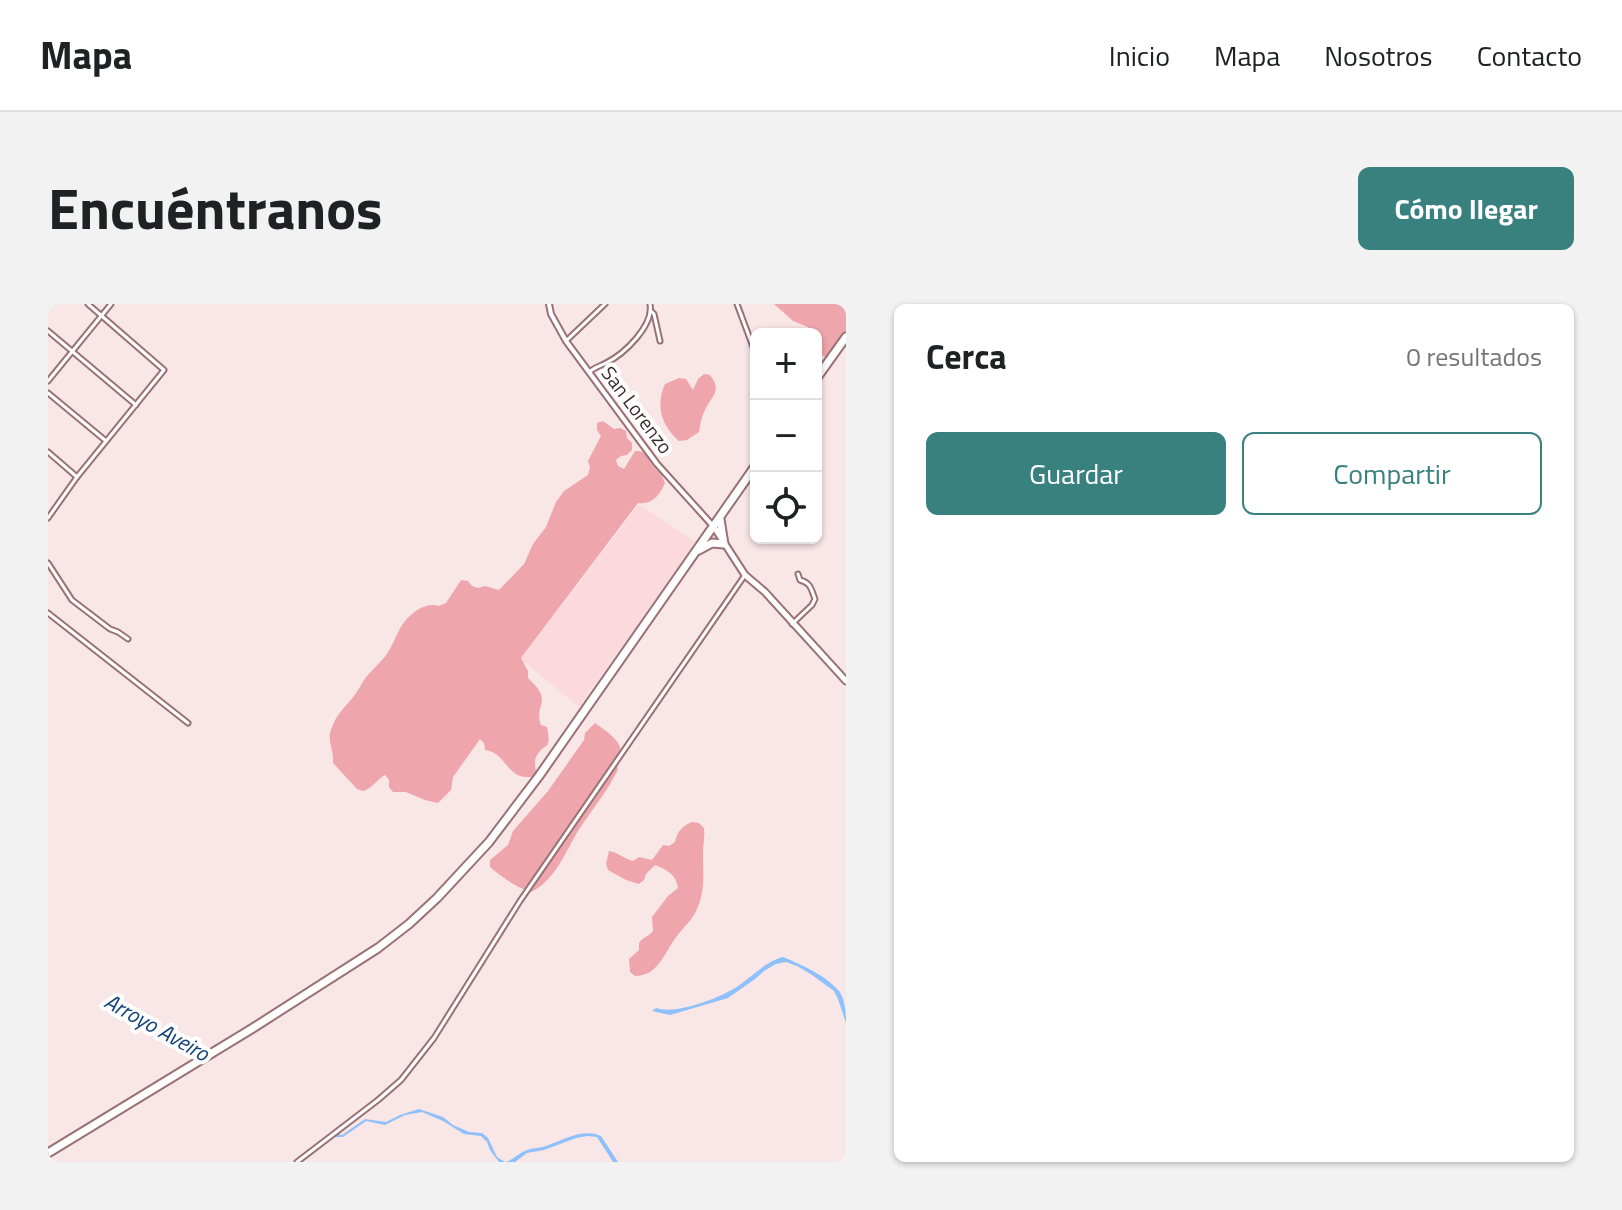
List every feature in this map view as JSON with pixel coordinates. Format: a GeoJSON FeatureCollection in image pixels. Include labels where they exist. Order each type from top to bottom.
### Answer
{"type":"FeatureCollection","features":[{"type":"Feature","properties":{"kind":"highway"},"geometry":{"type":"LineString","coordinates":[[822,371],[846,337]]}},
{"type":"Feature","properties":{"kind":"highway"},"geometry":{"type":"LineString","coordinates":[[48,1153],[378,948],[437,898],[507,820],[751,472]]}},
{"type":"Feature","properties":{"kind":"highway"},"geometry":{"type":"LineString","coordinates":[[697,551],[712,543],[724,544],[720,519]]}},
{"type":"Feature","properties":{"kind":"main road"},"geometry":{"type":"LineString","coordinates":[[714,527],[745,575],[765,592],[846,681]]}},
{"type":"Feature","properties":{"kind":"street"},"geometry":{"type":"LineString","coordinates":[[48,518],[77,477],[164,370],[88,304]]}},
{"type":"Feature","properties":{"kind":"street"},"geometry":{"type":"LineString","coordinates":[[48,381],[111,304]]}},
{"type":"Feature","properties":{"kind":"street","name":"San Lorenzo"},"geometry":{"type":"LineString","coordinates":[[549,304],[566,341],[657,464],[714,527]]}},
{"type":"Feature","properties":{"kind":"street"},"geometry":{"type":"LineString","coordinates":[[650,304],[660,341]]}},
{"type":"Feature","properties":{"kind":"street"},"geometry":{"type":"LineString","coordinates":[[737,304],[750,339]]}},
{"type":"Feature","properties":{"kind":"street"},"geometry":{"type":"LineString","coordinates":[[566,341],[601,305]]}},
{"type":"Feature","properties":{"kind":"street"},"geometry":{"type":"LineString","coordinates":[[589,372],[635,340],[647,324],[651,311]]}},
{"type":"Feature","properties":{"kind":"street"},"geometry":{"type":"LineString","coordinates":[[48,331],[136,405]]}},
{"type":"Feature","properties":{"kind":"street"},"geometry":{"type":"LineString","coordinates":[[48,393],[106,441]]}},
{"type":"Feature","properties":{"kind":"street"},"geometry":{"type":"LineString","coordinates":[[48,452],[77,477]]}},
{"type":"Feature","properties":{"kind":"street"},"geometry":{"type":"LineString","coordinates":[[48,504],[54,508]]}},
{"type":"Feature","properties":{"kind":"street"},"geometry":{"type":"LineString","coordinates":[[48,563],[72,600],[128,639]]}},
{"type":"Feature","properties":{"kind":"street"},"geometry":{"type":"LineString","coordinates":[[792,624],[815,599],[811,586],[800,580],[798,574]]}},
{"type":"Feature","properties":{"kind":"street"},"geometry":{"type":"LineString","coordinates":[[297,1162],[401,1080],[434,1038],[520,901],[745,575]]}},
{"type":"Feature","properties":{"kind":"street"},"geometry":{"type":"LineString","coordinates":[[48,613],[188,723]]}},
{"type":"Feature","properties":{"kind":"shaded area"},"geometry":{"type":"Polygon","coordinates":[[[774,304],[846,304],[846,339],[836,358],[822,355],[822,328],[808,328],[793,321],[774,304]]]}},
{"type":"Feature","properties":{"kind":"shaded area"},"geometry":{"type":"Polygon","coordinates":[[[704,374],[710,375],[716,390],[703,414],[699,432],[679,441],[664,422],[662,392],[665,384],[679,378],[686,379],[693,390],[704,374]]]}},
{"type":"Feature","properties":{"kind":"shaded area"},"geometry":{"type":"Polygon","coordinates":[[[603,421],[614,429],[626,431],[632,443],[632,450],[616,460],[618,466],[624,469],[635,451],[643,452],[665,483],[655,498],[638,503],[521,658],[528,678],[542,698],[539,718],[541,725],[547,727],[548,744],[535,760],[536,777],[516,774],[499,756],[485,750],[480,739],[453,777],[451,790],[438,803],[406,792],[393,792],[385,775],[366,790],[357,789],[333,763],[330,732],[339,715],[386,656],[403,623],[414,612],[446,603],[461,580],[478,588],[485,586],[499,590],[524,564],[533,544],[546,527],[556,502],[564,491],[588,475],[588,461],[601,436],[597,423],[603,421]]]}},
{"type":"Feature","properties":{"kind":"shaded area"},"geometry":{"type":"Polygon","coordinates":[[[639,504],[695,542],[579,707],[521,659],[639,504]]]}},
{"type":"Feature","properties":{"kind":"shaded area"},"geometry":{"type":"Polygon","coordinates":[[[595,723],[619,745],[618,769],[548,880],[531,892],[525,890],[490,867],[490,860],[508,845],[513,831],[548,791],[584,740],[585,733],[595,723]]]}},
{"type":"Feature","properties":{"kind":"shaded area"},"geometry":{"type":"Polygon","coordinates":[[[692,822],[704,828],[703,884],[698,907],[659,964],[649,973],[635,976],[630,972],[629,959],[639,950],[639,943],[653,931],[652,917],[678,888],[670,873],[655,865],[639,884],[626,880],[608,870],[609,851],[633,861],[639,857],[652,860],[663,845],[669,846],[675,842],[680,830],[692,822]]]}},
{"type":"Feature","properties":{"kind":"water"},"geometry":{"type":"Polygon","coordinates":[[[783,957],[820,975],[839,991],[844,1002],[846,1023],[834,991],[786,962],[764,971],[728,998],[670,1015],[652,1011],[656,1008],[685,1008],[718,997],[783,957]]]}},
{"type":"Feature","properties":{"kind":"water"},"geometry":{"type":"Polygon","coordinates":[[[419,1109],[443,1117],[469,1132],[482,1133],[488,1138],[497,1157],[505,1162],[499,1162],[481,1136],[464,1134],[422,1112],[405,1115],[385,1125],[366,1121],[343,1137],[335,1137],[365,1119],[386,1122],[419,1109]]]}},
{"type":"Feature","properties":{"kind":"water"},"geometry":{"type":"Polygon","coordinates":[[[587,1133],[601,1136],[618,1162],[613,1162],[597,1137],[587,1136],[527,1153],[515,1162],[505,1162],[527,1150],[587,1133]]]}},
{"type":"Feature","properties":{"kind":"water label","name":"Arroyo Aveiro"},"geometry":{"type":"Point","coordinates":[157,1027]}}]}
